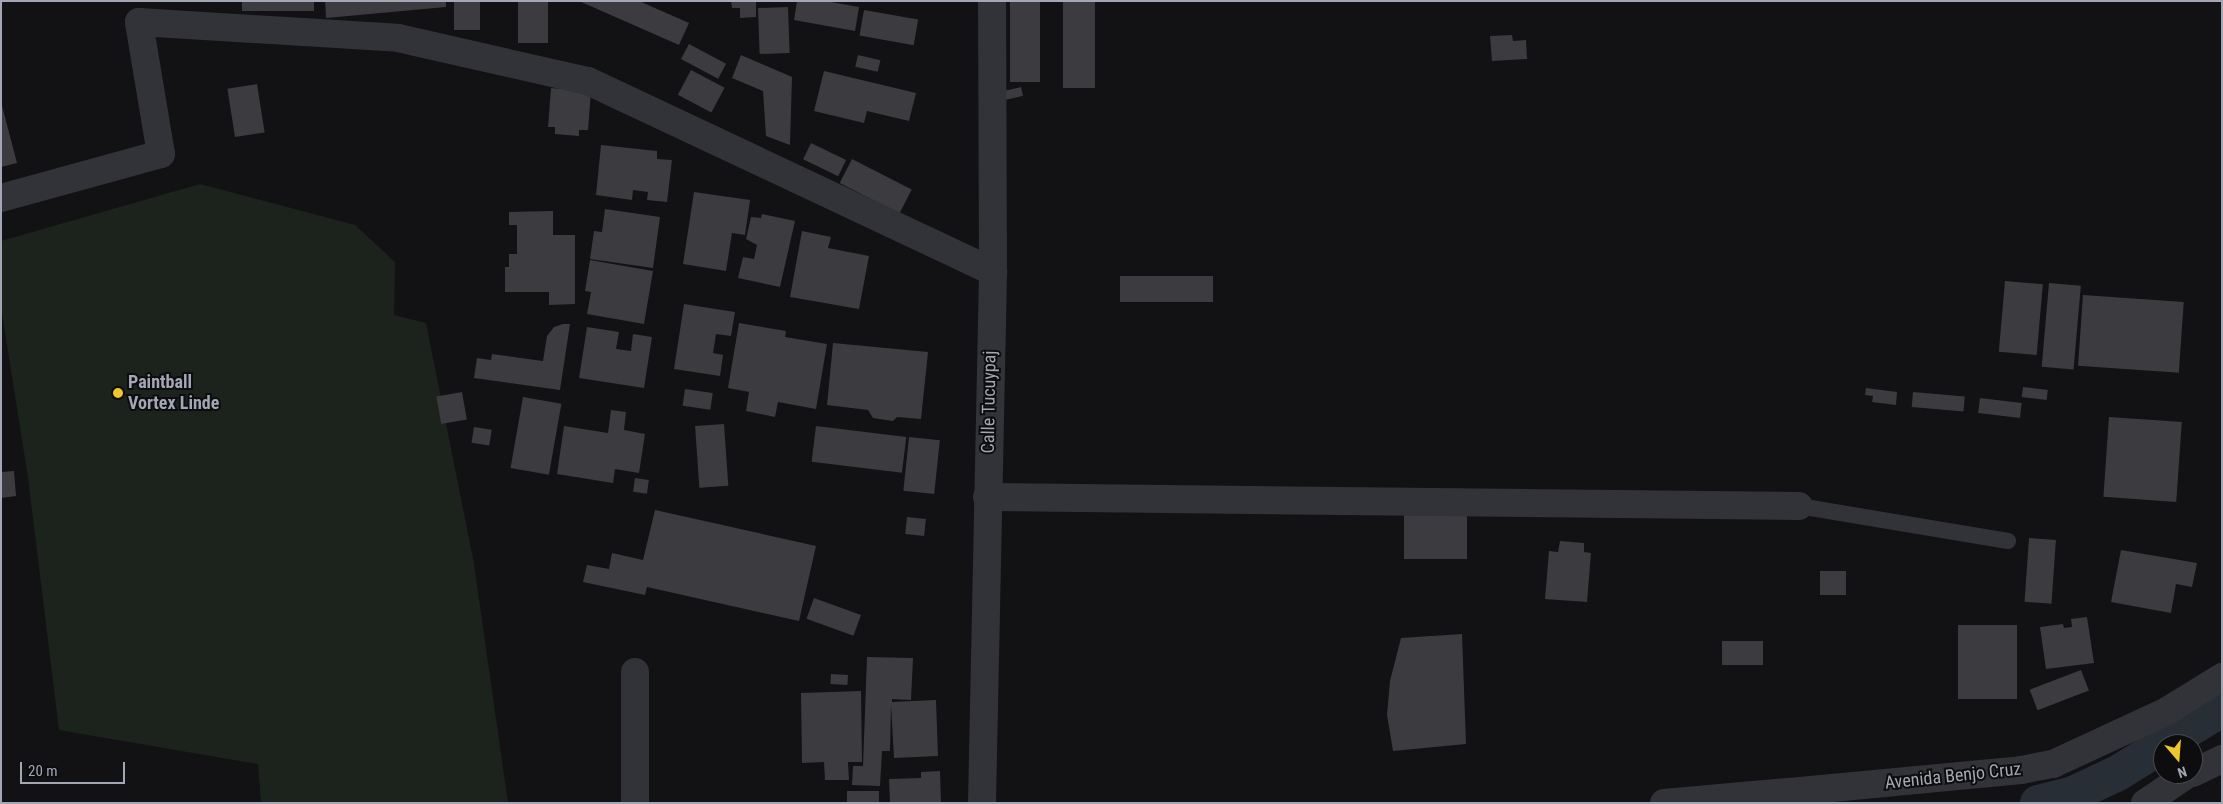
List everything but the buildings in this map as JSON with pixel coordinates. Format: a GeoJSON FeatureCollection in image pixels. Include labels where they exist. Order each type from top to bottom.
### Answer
{"type":"FeatureCollection","features":[{"type":"Feature","properties":{"kind":"street","name":"Calle Tucuypaj"},"geometry":{"type":"LineString","coordinates":[[982,803],[993,272],[992,1]]}},
{"type":"Feature","properties":{"kind":"street"},"geometry":{"type":"LineString","coordinates":[[1,198],[162,154],[137,12],[398,38],[588,81],[993,272]]}},
{"type":"Feature","properties":{"kind":"street"},"geometry":{"type":"LineString","coordinates":[[987,497],[1799,506]]}},
{"type":"Feature","properties":{"kind":"street"},"geometry":{"type":"LineString","coordinates":[[635,672],[635,803]]}},
{"type":"Feature","properties":{"kind":"street","name":"Avenida Benjo Cruz"},"geometry":{"type":"LineString","coordinates":[[1664,803],[2021,770],[2053,764],[2166,710],[2222,678]]}},
{"type":"Feature","properties":{"kind":"street"},"geometry":{"type":"LineString","coordinates":[[2145,803],[2206,771]]}},
{"type":"Feature","properties":{"kind":"lane"},"geometry":{"type":"LineString","coordinates":[[1799,506],[2008,541]]}},
{"type":"Feature","properties":{"kind":"shaded area"},"geometry":{"type":"Polygon","coordinates":[[[200,184],[355,225],[395,262],[394,315],[426,323],[474,564],[508,803],[261,803],[258,764],[59,730],[28,478],[1,307],[1,241],[200,184]]]}},
{"type":"Feature","properties":{"kind":"waterway"},"geometry":{"type":"LineString","coordinates":[[2181,734],[2222,709]]}},
{"type":"Feature","properties":{"kind":"waterway"},"geometry":{"type":"LineString","coordinates":[[2038,803],[2073,794],[2118,773],[2153,751]]}},
{"type":"Feature","properties":{"kind":"place","name":"Paintball Vortex Linde"},"geometry":{"type":"Point","coordinates":[118,393]}}]}
